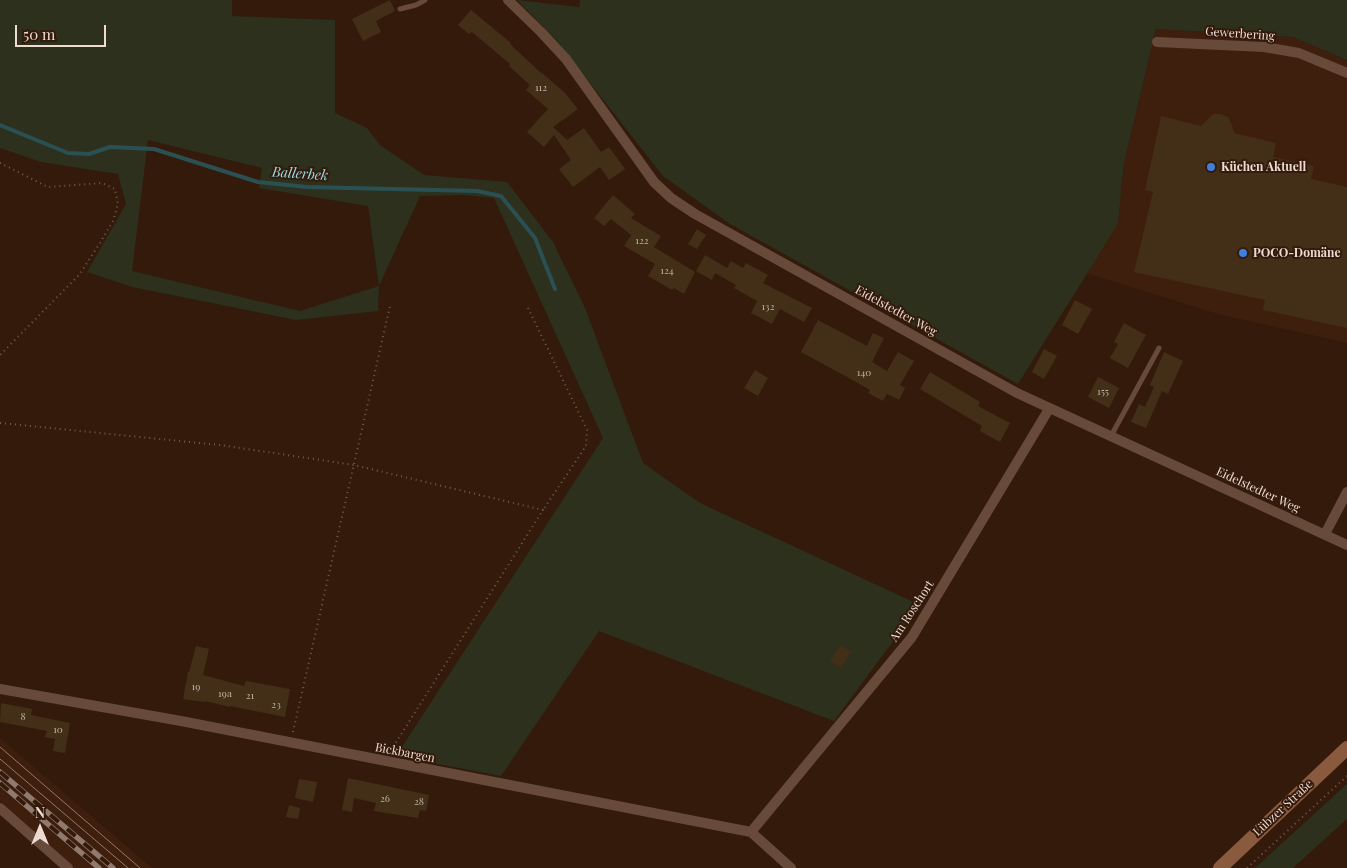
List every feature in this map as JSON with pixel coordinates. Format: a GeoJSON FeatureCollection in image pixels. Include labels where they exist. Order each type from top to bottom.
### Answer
{"type":"FeatureCollection","features":[{"type":"Feature","properties":{"kind":"street","name":"Eidelstedter Weg"},"geometry":{"type":"LineString","coordinates":[[508,0],[566,59],[654,182],[671,198],[695,214],[1017,393],[1347,545]]}},
{"type":"Feature","properties":{"kind":"street","name":"Gewerbering"},"geometry":{"type":"LineString","coordinates":[[1157,42],[1264,47],[1299,54],[1347,73]]}},
{"type":"Feature","properties":{"kind":"street","name":"Am Roschort"},"geometry":{"type":"LineString","coordinates":[[751,832],[912,638],[1049,409]]}},
{"type":"Feature","properties":{"kind":"street"},"geometry":{"type":"LineString","coordinates":[[1325,534],[1347,492]]}},
{"type":"Feature","properties":{"kind":"street","name":"Bickbargen"},"geometry":{"type":"LineString","coordinates":[[0,690],[181,721],[751,832]]}},
{"type":"Feature","properties":{"kind":"street","name":"Lübzer Straße"},"geometry":{"type":"LineString","coordinates":[[1220,868],[1347,748]]}},
{"type":"Feature","properties":{"kind":"street"},"geometry":{"type":"LineString","coordinates":[[0,808],[68,868]]}},
{"type":"Feature","properties":{"kind":"street"},"geometry":{"type":"LineString","coordinates":[[751,832],[791,868]]}},
{"type":"Feature","properties":{"kind":"lane"},"geometry":{"type":"LineString","coordinates":[[400,8],[416,5],[425,0]]}},
{"type":"Feature","properties":{"kind":"lane"},"geometry":{"type":"LineString","coordinates":[[1111,437],[1159,348]]}},
{"type":"Feature","properties":{"kind":"path"},"geometry":{"type":"LineString","coordinates":[[0,163],[48,187],[102,183],[115,189],[118,204],[113,221],[78,275],[0,355]]}},
{"type":"Feature","properties":{"kind":"path"},"geometry":{"type":"LineString","coordinates":[[291,743],[390,306]]}},
{"type":"Feature","properties":{"kind":"path"},"geometry":{"type":"LineString","coordinates":[[395,744],[543,510],[586,446],[587,430],[528,308]]}},
{"type":"Feature","properties":{"kind":"path"},"geometry":{"type":"LineString","coordinates":[[0,423],[220,445],[354,465],[543,510]]}},
{"type":"Feature","properties":{"kind":"path"},"geometry":{"type":"LineString","coordinates":[[1247,868],[1347,776]]}},
{"type":"Feature","properties":{"kind":"shaded area"},"geometry":{"type":"Polygon","coordinates":[[[1156,29],[1293,37],[1347,60],[1347,343],[1218,314],[1086,273],[1118,224],[1124,163],[1156,29]]]}},
{"type":"Feature","properties":{"kind":"shaded area"},"geometry":{"type":"Polygon","coordinates":[[[0,738],[152,868],[74,868],[0,801],[0,738]]]}},
{"type":"Feature","properties":{"kind":"green space"},"geometry":{"type":"Polygon","coordinates":[[[0,0],[232,0],[232,16],[335,20],[335,113],[367,128],[380,145],[424,175],[507,182],[553,242],[585,308],[643,463],[700,503],[920,605],[834,721],[599,631],[501,776],[396,756],[603,438],[494,198],[464,195],[420,196],[379,286],[378,311],[296,320],[132,287],[87,272],[126,204],[118,174],[41,162],[0,148],[0,0]],[[148,140],[132,271],[300,311],[379,286],[368,206],[259,188],[262,168],[148,140]]]}},
{"type":"Feature","properties":{"kind":"green space"},"geometry":{"type":"Polygon","coordinates":[[[517,0],[579,7],[580,0],[1347,0],[1347,60],[1293,37],[1156,29],[1124,163],[1118,224],[1018,384],[730,224],[663,176],[557,41],[517,0]]]}},
{"type":"Feature","properties":{"kind":"green space"},"geometry":{"type":"Polygon","coordinates":[[[1347,784],[1347,819],[1293,868],[1255,868],[1347,784]]]}},
{"type":"Feature","properties":{"kind":"building"},"geometry":{"type":"Polygon","coordinates":[[[390,0],[395,11],[376,21],[381,32],[363,41],[352,19],[390,0]]]}},
{"type":"Feature","properties":{"kind":"building"},"geometry":{"type":"Polygon","coordinates":[[[471,10],[511,43],[541,73],[565,93],[578,109],[553,127],[567,140],[584,128],[601,152],[609,147],[625,169],[609,180],[600,167],[573,187],[559,169],[571,160],[554,135],[544,147],[527,132],[548,109],[526,90],[530,85],[509,66],[510,64],[472,32],[469,34],[458,25],[471,10]]]}},
{"type":"Feature","properties":{"kind":"building","name":"POCO-Domäne"},"geometry":{"type":"Polygon","coordinates":[[[1213,114],[1221,114],[1228,117],[1234,133],[1276,143],[1273,157],[1314,166],[1311,179],[1347,187],[1347,328],[1263,310],[1265,300],[1134,272],[1153,192],[1145,190],[1161,116],[1201,126],[1213,114]]]}},
{"type":"Feature","properties":{"kind":"building"},"geometry":{"type":"Polygon","coordinates":[[[613,195],[635,214],[631,218],[661,236],[654,247],[695,272],[684,294],[674,288],[672,290],[648,276],[655,264],[624,246],[631,235],[611,219],[604,226],[594,218],[613,195]]]}},
{"type":"Feature","properties":{"kind":"building"},"geometry":{"type":"Polygon","coordinates":[[[697,229],[706,235],[697,249],[688,244],[697,229]]]}},
{"type":"Feature","properties":{"kind":"building"},"geometry":{"type":"Polygon","coordinates":[[[705,255],[727,268],[731,261],[743,268],[746,263],[768,275],[763,283],[812,308],[804,322],[780,309],[772,324],[751,313],[757,301],[734,288],[736,285],[715,273],[712,280],[696,271],[705,255]]]}},
{"type":"Feature","properties":{"kind":"building"},"geometry":{"type":"Polygon","coordinates":[[[1075,300],[1092,309],[1078,334],[1062,325],[1075,300]]]}},
{"type":"Feature","properties":{"kind":"building"},"geometry":{"type":"Polygon","coordinates":[[[818,320],[867,346],[873,333],[884,338],[872,362],[887,371],[898,352],[914,361],[900,385],[905,388],[899,400],[887,394],[883,401],[868,393],[870,390],[801,352],[818,320]]]}},
{"type":"Feature","properties":{"kind":"building"},"geometry":{"type":"Polygon","coordinates":[[[1124,323],[1146,335],[1128,368],[1110,358],[1118,344],[1114,342],[1124,323]]]}},
{"type":"Feature","properties":{"kind":"building"},"geometry":{"type":"Polygon","coordinates":[[[1044,349],[1057,356],[1044,379],[1032,372],[1044,349]]]}},
{"type":"Feature","properties":{"kind":"building"},"geometry":{"type":"Polygon","coordinates":[[[1164,352],[1183,361],[1168,394],[1162,391],[1146,428],[1131,422],[1139,404],[1145,407],[1154,387],[1150,385],[1164,352]]]}},
{"type":"Feature","properties":{"kind":"building"},"geometry":{"type":"Polygon","coordinates":[[[755,370],[768,378],[758,396],[744,388],[755,370]]]}},
{"type":"Feature","properties":{"kind":"building"},"geometry":{"type":"Polygon","coordinates":[[[930,372],[980,402],[978,406],[1010,423],[1000,442],[980,431],[982,426],[920,389],[930,372]]]}},
{"type":"Feature","properties":{"kind":"building"},"geometry":{"type":"Polygon","coordinates":[[[1098,377],[1119,388],[1109,408],[1088,397],[1098,377]]]}},
{"type":"Feature","properties":{"kind":"building"},"geometry":{"type":"Polygon","coordinates":[[[841,645],[851,652],[841,668],[830,661],[841,645]]]}},
{"type":"Feature","properties":{"kind":"building"},"geometry":{"type":"Polygon","coordinates":[[[196,646],[209,649],[203,675],[244,686],[246,681],[290,689],[285,717],[205,701],[183,699],[188,672],[196,646]]]}},
{"type":"Feature","properties":{"kind":"building"},"geometry":{"type":"Polygon","coordinates":[[[1,703],[32,709],[31,715],[70,723],[65,753],[53,751],[55,739],[45,737],[47,731],[0,722],[1,703]]]}},
{"type":"Feature","properties":{"kind":"building"},"geometry":{"type":"Polygon","coordinates":[[[348,778],[429,795],[426,811],[420,810],[418,818],[374,811],[376,803],[354,798],[352,812],[342,810],[348,778]]]}},
{"type":"Feature","properties":{"kind":"building"},"geometry":{"type":"Polygon","coordinates":[[[299,779],[317,782],[313,802],[295,798],[299,779]]]}},
{"type":"Feature","properties":{"kind":"building"},"geometry":{"type":"Polygon","coordinates":[[[289,805],[300,808],[298,819],[286,817],[289,805]]]}},
{"type":"Feature","properties":{"kind":"waterway","name":"Ballerbek"},"geometry":{"type":"LineString","coordinates":[[0,125],[68,153],[89,154],[110,147],[154,149],[258,182],[307,187],[477,191],[501,196],[535,238],[555,289]]}},
{"type":"Feature","properties":{"kind":"tram line"},"geometry":{"type":"LineString","coordinates":[[0,747],[140,868]]}},
{"type":"Feature","properties":{"kind":"tram line"},"geometry":{"type":"LineString","coordinates":[[0,759],[128,868]]}},
{"type":"Feature","properties":{"kind":"railway"},"geometry":{"type":"LineString","coordinates":[[0,772],[113,868]]}},
{"type":"Feature","properties":{"kind":"railway"},"geometry":{"type":"LineString","coordinates":[[0,783],[99,868]]}},
{"type":"Feature","properties":{"kind":"place","name":"Küchen Aktuell"},"geometry":{"type":"Point","coordinates":[1211,167]}},
{"type":"Feature","properties":{"kind":"place","name":"POCO-Domäne"},"geometry":{"type":"Point","coordinates":[1243,253]}}]}
